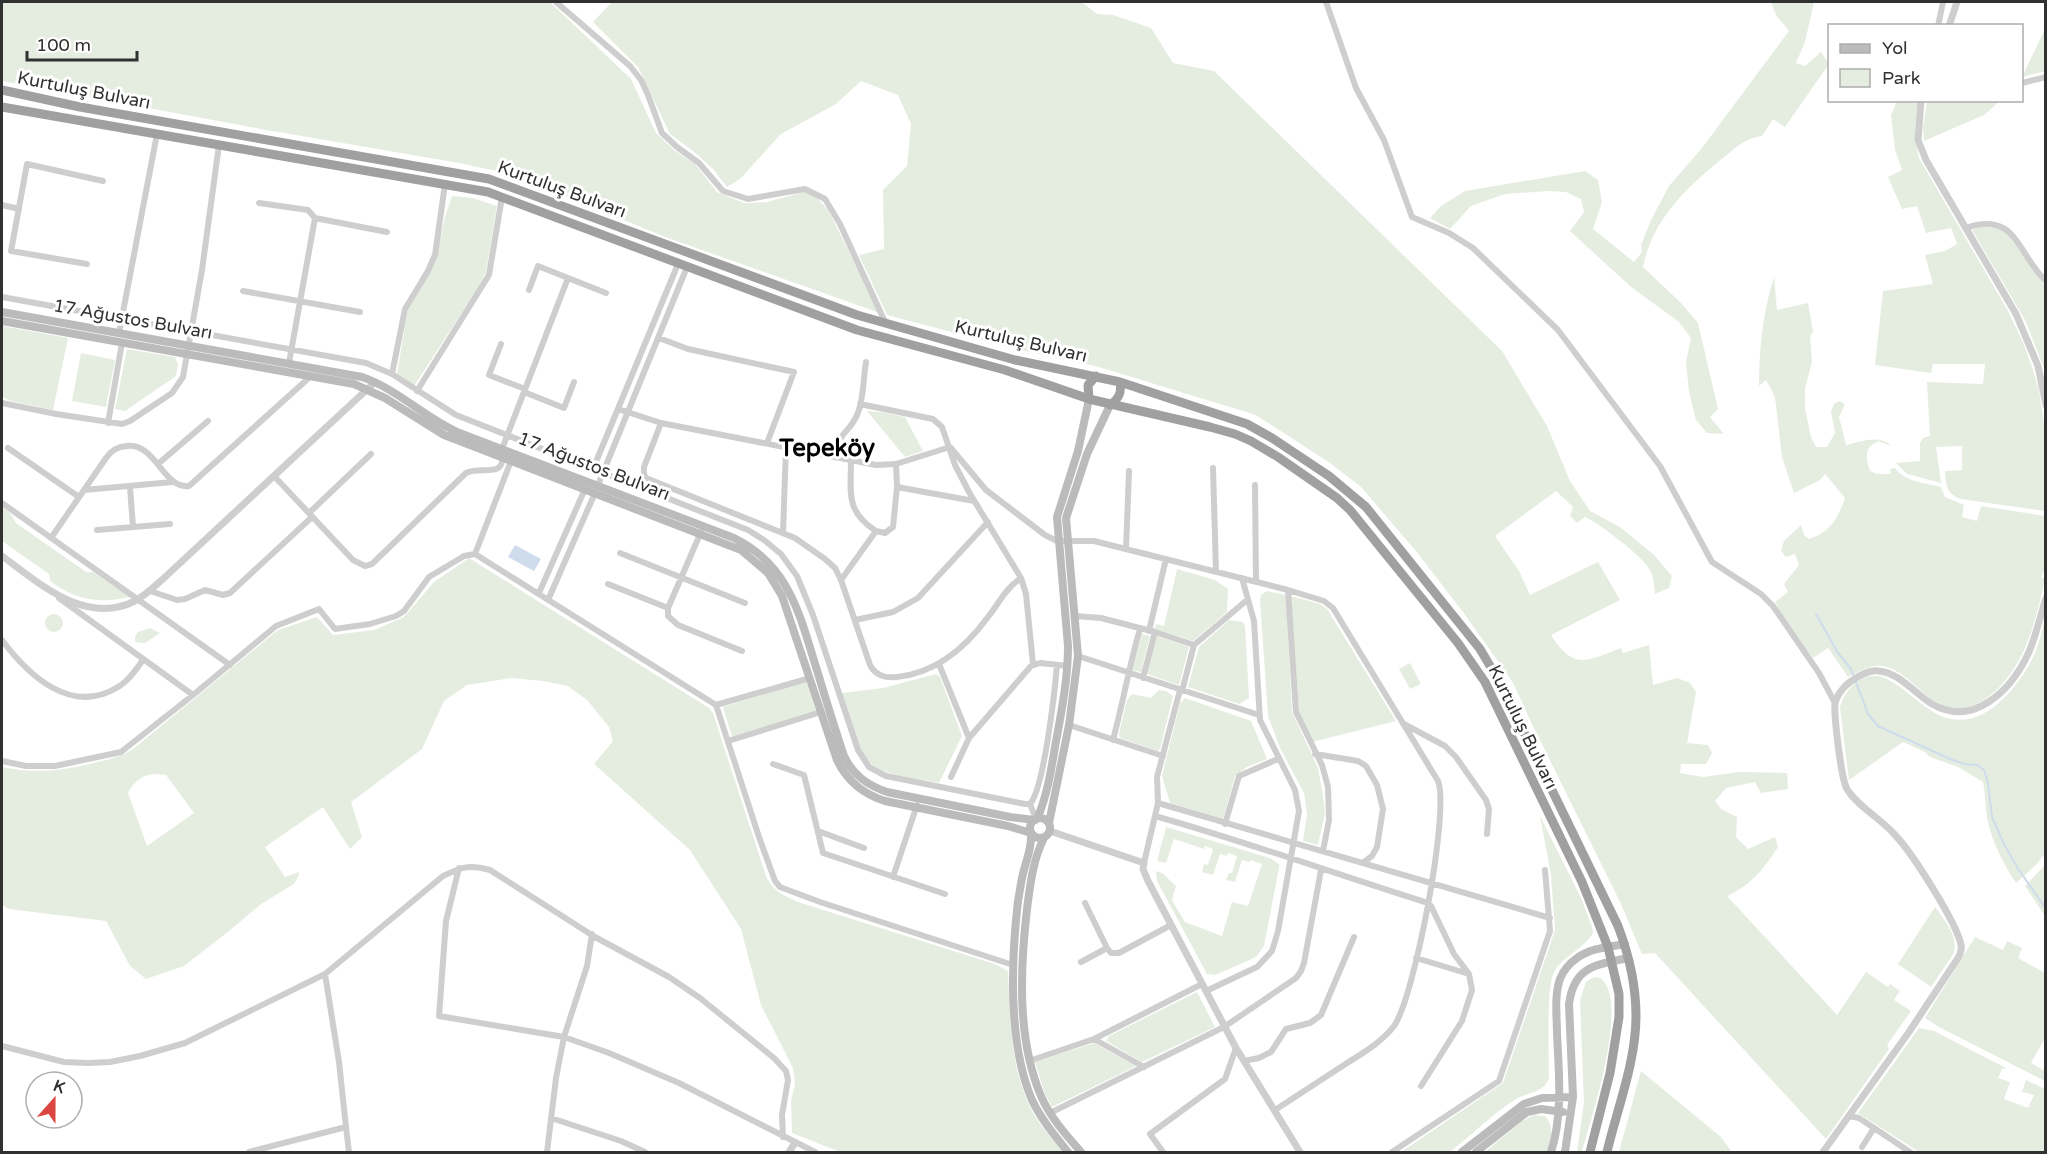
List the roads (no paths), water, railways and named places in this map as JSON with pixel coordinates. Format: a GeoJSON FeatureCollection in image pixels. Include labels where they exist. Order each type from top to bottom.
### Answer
{"type":"FeatureCollection","features":[{"type":"Feature","properties":{"kind":"highway","name":"Kurtuluş Bulvarı"},"geometry":{"type":"LineString","coordinates":[[2,90],[80,107],[489,179],[700,258],[886,324],[1015,360],[1096,376]]}},
{"type":"Feature","properties":{"kind":"highway","name":"Kurtuluş Bulvarı"},"geometry":{"type":"LineString","coordinates":[[2,107],[445,184],[502,197],[857,330],[1005,370],[1089,399]]}},
{"type":"Feature","properties":{"kind":"highway"},"geometry":{"type":"LineString","coordinates":[[1096,376],[1120,382],[1119,397],[1110,405],[1089,399],[1088,385],[1096,376]]}},
{"type":"Feature","properties":{"kind":"highway","name":"Kurtuluş Bulvarı"},"geometry":{"type":"LineString","coordinates":[[1120,382],[1259,430],[1343,486],[1366,507],[1480,649],[1491,666],[1598,883],[1628,958],[1635,993],[1636,1019],[1625,1082],[1607,1152]]}},
{"type":"Feature","properties":{"kind":"highway","name":"Kurtuluş Bulvarı"},"geometry":{"type":"LineString","coordinates":[[1110,405],[1210,427],[1251,441],[1337,498],[1350,510],[1458,643],[1485,682],[1582,882],[1613,961],[1619,994],[1616,1045],[1590,1152]]}},
{"type":"Feature","properties":{"kind":"main road","name":"17 Ağustos Bulvarı"},"geometry":{"type":"LineString","coordinates":[[2,312],[119,333],[311,376],[372,386]]}},
{"type":"Feature","properties":{"kind":"main road","name":"17 Ağustos Bulvarı"},"geometry":{"type":"LineString","coordinates":[[2,321],[122,343],[289,363],[356,375],[448,428],[506,456],[585,489],[597,489]]}},
{"type":"Feature","properties":{"kind":"main road"},"geometry":{"type":"LineString","coordinates":[[1081,1152],[1050,1113],[1040,1094],[1029,1061],[1021,958],[1031,883],[1048,831],[1069,725],[1078,656],[1076,616],[1057,513],[1078,451],[1089,399]]}},
{"type":"Feature","properties":{"kind":"main road"},"geometry":{"type":"LineString","coordinates":[[1068,1152],[1040,1115],[1026,1083],[1017,1037],[1013,965],[1020,885],[1031,848],[1030,825],[1036,819],[1043,803],[1053,759],[1068,666],[1063,542],[1065,525],[1070,502],[1091,444],[1110,405]]}},
{"type":"Feature","properties":{"kind":"main road","name":"17 Ağustos Bulvarı"},"geometry":{"type":"LineString","coordinates":[[506,456],[702,530],[748,555],[774,580],[785,603],[837,760],[844,773],[864,792],[879,799],[1036,819]]}},
{"type":"Feature","properties":{"kind":"main road","name":"17 Ağustos Bulvarı"},"geometry":{"type":"LineString","coordinates":[[702,530],[734,538],[750,547],[773,567],[787,586],[798,611],[844,756],[856,774],[878,789],[918,803],[1031,833]]}},
{"type":"Feature","properties":{"kind":"main road"},"geometry":{"type":"LineString","coordinates":[[1036,819],[1045,819],[1048,831]]}},
{"type":"Feature","properties":{"kind":"main road"},"geometry":{"type":"LineString","coordinates":[[1031,833],[1036,838],[1048,831]]}},
{"type":"Feature","properties":{"kind":"main road"},"geometry":{"type":"LineString","coordinates":[[1551,1152],[1558,1111],[1557,990],[1560,978],[1575,959],[1591,951],[1624,944]]}},
{"type":"Feature","properties":{"kind":"main road"},"geometry":{"type":"LineString","coordinates":[[1565,1152],[1573,1097],[1569,1004],[1571,991],[1580,975],[1586,970],[1628,958]]}},
{"type":"Feature","properties":{"kind":"main road"},"geometry":{"type":"LineString","coordinates":[[1462,1152],[1518,1107],[1542,1098],[1573,1097]]}},
{"type":"Feature","properties":{"kind":"main road"},"geometry":{"type":"LineString","coordinates":[[1476,1152],[1527,1112],[1541,1109],[1572,1113]]}},
{"type":"Feature","properties":{"kind":"street"},"geometry":{"type":"LineString","coordinates":[[556,2],[630,66],[641,80],[662,133],[699,163],[723,191],[748,199],[805,189],[825,199],[840,224],[886,324]]}},
{"type":"Feature","properties":{"kind":"street"},"geometry":{"type":"LineString","coordinates":[[1326,2],[1356,88],[1383,140],[1412,217],[1449,233],[1473,248],[1558,330],[1660,465],[1712,562],[1761,594],[1773,606],[1820,673],[1835,703],[1841,765],[1846,788],[1907,849],[1947,914],[1962,948],[1909,1032],[1823,1152]]}},
{"type":"Feature","properties":{"kind":"street"},"geometry":{"type":"LineString","coordinates":[[1938,24],[1943,2]]}},
{"type":"Feature","properties":{"kind":"street"},"geometry":{"type":"LineString","coordinates":[[1950,24],[1957,2]]}},
{"type":"Feature","properties":{"kind":"street"},"geometry":{"type":"LineString","coordinates":[[2023,83],[2046,77]]}},
{"type":"Feature","properties":{"kind":"street"},"geometry":{"type":"LineString","coordinates":[[1921,102],[1918,140],[1926,160],[2016,314],[2038,366],[2046,405]]}},
{"type":"Feature","properties":{"kind":"street"},"geometry":{"type":"LineString","coordinates":[[119,333],[157,134]]}},
{"type":"Feature","properties":{"kind":"street"},"geometry":{"type":"LineString","coordinates":[[2,405],[108,423],[127,422],[172,393],[183,377],[202,270],[219,145]]}},
{"type":"Feature","properties":{"kind":"street"},"geometry":{"type":"LineString","coordinates":[[87,264],[11,251],[27,164],[103,181]]}},
{"type":"Feature","properties":{"kind":"street"},"geometry":{"type":"LineString","coordinates":[[392,374],[405,309],[430,268],[435,255],[445,184]]}},
{"type":"Feature","properties":{"kind":"street"},"geometry":{"type":"LineString","coordinates":[[417,391],[489,275],[502,197]]}},
{"type":"Feature","properties":{"kind":"street"},"geometry":{"type":"LineString","coordinates":[[259,203],[308,210],[315,218],[387,232]]}},
{"type":"Feature","properties":{"kind":"street"},"geometry":{"type":"LineString","coordinates":[[2,205],[19,209]]}},
{"type":"Feature","properties":{"kind":"street"},"geometry":{"type":"LineString","coordinates":[[289,363],[315,218]]}},
{"type":"Feature","properties":{"kind":"street"},"geometry":{"type":"LineString","coordinates":[[1965,228],[1988,223],[2007,230],[2017,239],[2046,281]]}},
{"type":"Feature","properties":{"kind":"street"},"geometry":{"type":"LineString","coordinates":[[529,290],[538,266],[606,292]]}},
{"type":"Feature","properties":{"kind":"street"},"geometry":{"type":"LineString","coordinates":[[548,600],[628,413],[658,338],[683,266]]}},
{"type":"Feature","properties":{"kind":"street"},"geometry":{"type":"LineString","coordinates":[[593,469],[646,342],[683,266]]}},
{"type":"Feature","properties":{"kind":"street"},"geometry":{"type":"LineString","coordinates":[[475,554],[506,456],[507,436],[568,278]]}},
{"type":"Feature","properties":{"kind":"street"},"geometry":{"type":"LineString","coordinates":[[243,291],[360,312]]}},
{"type":"Feature","properties":{"kind":"street"},"geometry":{"type":"LineString","coordinates":[[2,297],[366,363],[392,374],[456,415],[748,530],[764,540],[788,562],[797,576],[809,604],[858,750],[866,764],[894,778],[1030,804]]}},
{"type":"Feature","properties":{"kind":"street"},"geometry":{"type":"LineString","coordinates":[[658,338],[694,351],[794,372],[767,443]]}},
{"type":"Feature","properties":{"kind":"street"},"geometry":{"type":"LineString","coordinates":[[646,342],[655,346]]}},
{"type":"Feature","properties":{"kind":"street"},"geometry":{"type":"LineString","coordinates":[[108,423],[122,343]]}},
{"type":"Feature","properties":{"kind":"street"},"geometry":{"type":"LineString","coordinates":[[501,344],[489,375],[564,408],[574,382]]}},
{"type":"Feature","properties":{"kind":"street"},"geometry":{"type":"LineString","coordinates":[[835,457],[837,441],[853,422],[860,405],[866,362]]}},
{"type":"Feature","properties":{"kind":"street"},"geometry":{"type":"LineString","coordinates":[[51,538],[111,451],[118,447],[138,448],[148,454],[173,482],[183,486],[191,485],[311,376]]}},
{"type":"Feature","properties":{"kind":"street"},"geometry":{"type":"LineString","coordinates":[[58,597],[82,605],[101,608],[120,606],[150,591],[372,386]]}},
{"type":"Feature","properties":{"kind":"street"},"geometry":{"type":"LineString","coordinates":[[860,405],[885,408],[937,421],[942,427],[956,465],[974,501],[1021,578],[1026,594],[1033,664],[969,738],[951,777]]}},
{"type":"Feature","properties":{"kind":"street"},"geometry":{"type":"LineString","coordinates":[[618,409],[661,423],[876,465],[896,464],[950,447]]}},
{"type":"Feature","properties":{"kind":"street"},"geometry":{"type":"LineString","coordinates":[[158,464],[208,421]]}},
{"type":"Feature","properties":{"kind":"street"},"geometry":{"type":"LineString","coordinates":[[661,423],[644,467],[646,478],[783,533],[818,554],[835,568],[870,664],[878,674],[886,677],[901,677],[939,664],[972,637],[1003,596],[1021,578]]}},
{"type":"Feature","properties":{"kind":"street"},"geometry":{"type":"LineString","coordinates":[[783,533],[786,447]]}},
{"type":"Feature","properties":{"kind":"street"},"geometry":{"type":"LineString","coordinates":[[950,447],[986,490],[1045,535],[1063,542],[1088,540],[1324,601],[1336,611],[1438,781],[1441,789],[1439,839],[1432,883],[1416,958],[1397,1020],[1388,1033],[1371,1047],[1275,1110]]}},
{"type":"Feature","properties":{"kind":"street"},"geometry":{"type":"LineString","coordinates":[[8,448],[79,497]]}},
{"type":"Feature","properties":{"kind":"street"},"geometry":{"type":"LineString","coordinates":[[150,591],[181,600],[201,591],[223,595],[230,593],[371,454]]}},
{"type":"Feature","properties":{"kind":"street"},"geometry":{"type":"LineString","coordinates":[[274,476],[353,560],[360,565],[368,566],[376,561],[466,473],[472,470],[496,469],[506,456]]}},
{"type":"Feature","properties":{"kind":"street"},"geometry":{"type":"LineString","coordinates":[[851,460],[852,505],[865,522],[876,531],[885,533],[892,527],[897,487],[896,464]]}},
{"type":"Feature","properties":{"kind":"street"},"geometry":{"type":"LineString","coordinates":[[1213,468],[1216,573]]}},
{"type":"Feature","properties":{"kind":"street"},"geometry":{"type":"LineString","coordinates":[[1126,549],[1129,471]]}},
{"type":"Feature","properties":{"kind":"street"},"geometry":{"type":"LineString","coordinates":[[84,490],[173,482]]}},
{"type":"Feature","properties":{"kind":"street"},"geometry":{"type":"LineString","coordinates":[[1255,485],[1256,582]]}},
{"type":"Feature","properties":{"kind":"street"},"geometry":{"type":"LineString","coordinates":[[130,487],[133,527]]}},
{"type":"Feature","properties":{"kind":"street"},"geometry":{"type":"LineString","coordinates":[[897,487],[974,501]]}},
{"type":"Feature","properties":{"kind":"street"},"geometry":{"type":"LineString","coordinates":[[539,593],[585,489]]}},
{"type":"Feature","properties":{"kind":"street"},"geometry":{"type":"LineString","coordinates":[[2,503],[230,664]]}},
{"type":"Feature","properties":{"kind":"street"},"geometry":{"type":"LineString","coordinates":[[855,620],[900,609],[918,598],[988,522]]}},
{"type":"Feature","properties":{"kind":"street"},"geometry":{"type":"LineString","coordinates":[[97,530],[170,524]]}},
{"type":"Feature","properties":{"kind":"street"},"geometry":{"type":"LineString","coordinates":[[702,530],[669,608],[668,616],[675,623],[742,651]]}},
{"type":"Feature","properties":{"kind":"street"},"geometry":{"type":"LineString","coordinates":[[841,580],[876,531]]}},
{"type":"Feature","properties":{"kind":"street"},"geometry":{"type":"LineString","coordinates":[[620,553],[745,603]]}},
{"type":"Feature","properties":{"kind":"street"},"geometry":{"type":"LineString","coordinates":[[2,761],[26,766],[61,766],[121,752],[276,626],[319,609],[335,629],[370,624],[396,616],[404,611],[429,577],[464,556],[475,554],[716,705],[759,837],[775,880],[780,887],[1013,965]]}},
{"type":"Feature","properties":{"kind":"street"},"geometry":{"type":"LineString","coordinates":[[2,556],[193,695]]}},
{"type":"Feature","properties":{"kind":"street"},"geometry":{"type":"LineString","coordinates":[[1143,678],[1166,559]]}},
{"type":"Feature","properties":{"kind":"street"},"geometry":{"type":"LineString","coordinates":[[1029,1061],[1094,1039],[1204,988],[1257,967],[1269,955],[1278,931],[1299,811],[1298,798],[1278,759],[1260,715],[1254,621],[1242,578]]}},
{"type":"Feature","properties":{"kind":"street"},"geometry":{"type":"LineString","coordinates":[[608,584],[669,608]]}},
{"type":"Feature","properties":{"kind":"street"},"geometry":{"type":"LineString","coordinates":[[1288,590],[1294,706],[1326,776],[1329,820],[1323,851]]}},
{"type":"Feature","properties":{"kind":"street"},"geometry":{"type":"LineString","coordinates":[[1835,703],[1851,681],[1865,673],[1880,671],[1892,675],[1930,703],[1945,710],[1961,712],[1976,709],[1996,697],[2020,668],[2033,642],[2046,598]]}},
{"type":"Feature","properties":{"kind":"street"},"geometry":{"type":"LineString","coordinates":[[1247,600],[1194,645],[1157,777],[1158,803],[1143,872],[1224,1027],[1300,1152]]}},
{"type":"Feature","properties":{"kind":"street"},"geometry":{"type":"LineString","coordinates":[[1076,616],[1101,618],[1194,645]]}},
{"type":"Feature","properties":{"kind":"street"},"geometry":{"type":"LineString","coordinates":[[1113,740],[1127,673],[1140,629]]}},
{"type":"Feature","properties":{"kind":"street"},"geometry":{"type":"LineString","coordinates":[[2,640],[12,654],[38,680],[47,686],[74,696],[91,696],[116,689],[129,678],[143,660]]}},
{"type":"Feature","properties":{"kind":"street"},"geometry":{"type":"LineString","coordinates":[[1078,656],[1260,715]]}},
{"type":"Feature","properties":{"kind":"street"},"geometry":{"type":"LineString","coordinates":[[939,664],[969,738]]}},
{"type":"Feature","properties":{"kind":"street"},"geometry":{"type":"LineString","coordinates":[[1033,664],[1068,666]]}},
{"type":"Feature","properties":{"kind":"street"},"geometry":{"type":"LineString","coordinates":[[1030,804],[1036,795],[1041,772],[1057,665]]}},
{"type":"Feature","properties":{"kind":"street"},"geometry":{"type":"LineString","coordinates":[[716,705],[810,678]]}},
{"type":"Feature","properties":{"kind":"street"},"geometry":{"type":"LineString","coordinates":[[728,741],[821,712]]}},
{"type":"Feature","properties":{"kind":"street"},"geometry":{"type":"LineString","coordinates":[[1403,723],[1445,746],[1456,757],[1486,800],[1489,809],[1487,834]]}},
{"type":"Feature","properties":{"kind":"street"},"geometry":{"type":"LineString","coordinates":[[1069,725],[1163,756]]}},
{"type":"Feature","properties":{"kind":"street"},"geometry":{"type":"LineString","coordinates":[[1315,754],[1352,759],[1362,763],[1369,770],[1377,785],[1383,809],[1379,837],[1376,850],[1364,862]]}},
{"type":"Feature","properties":{"kind":"street"},"geometry":{"type":"LineString","coordinates":[[1225,824],[1239,776],[1278,759]]}},
{"type":"Feature","properties":{"kind":"street"},"geometry":{"type":"LineString","coordinates":[[773,764],[804,775],[822,851],[826,855],[945,894]]}},
{"type":"Feature","properties":{"kind":"street"},"geometry":{"type":"LineString","coordinates":[[893,877],[918,803]]}},
{"type":"Feature","properties":{"kind":"street"},"geometry":{"type":"LineString","coordinates":[[1158,803],[1550,918]]}},
{"type":"Feature","properties":{"kind":"street"},"geometry":{"type":"LineString","coordinates":[[1030,804],[1036,819]]}},
{"type":"Feature","properties":{"kind":"street"},"geometry":{"type":"LineString","coordinates":[[1155,816],[1428,903],[1436,913],[1454,954],[1469,974],[1472,990],[1462,1021],[1421,1086]]}},
{"type":"Feature","properties":{"kind":"street"},"geometry":{"type":"LineString","coordinates":[[818,831],[864,848]]}},
{"type":"Feature","properties":{"kind":"street"},"geometry":{"type":"LineString","coordinates":[[1048,831],[1144,863]]}},
{"type":"Feature","properties":{"kind":"street"},"geometry":{"type":"LineString","coordinates":[[2,1046],[64,1062],[110,1062],[185,1043],[325,975],[443,876],[459,868],[477,866],[490,870],[592,934],[669,977],[700,998],[774,1058],[786,1071],[788,1080],[782,1115],[783,1137]]}},
{"type":"Feature","properties":{"kind":"street"},"geometry":{"type":"LineString","coordinates":[[459,868],[446,921],[439,1016],[564,1037],[609,1053],[679,1083],[815,1152]]}},
{"type":"Feature","properties":{"kind":"street"},"geometry":{"type":"LineString","coordinates":[[1050,1113],[1224,1027],[1300,974],[1321,870]]}},
{"type":"Feature","properties":{"kind":"street"},"geometry":{"type":"LineString","coordinates":[[1392,1152],[1499,1081],[1550,931],[1545,870]]}},
{"type":"Feature","properties":{"kind":"street"},"geometry":{"type":"LineString","coordinates":[[1085,903],[1111,952],[1119,953],[1171,925]]}},
{"type":"Feature","properties":{"kind":"street"},"geometry":{"type":"LineString","coordinates":[[547,1152],[556,1078],[564,1037],[586,966],[592,934]]}},
{"type":"Feature","properties":{"kind":"street"},"geometry":{"type":"LineString","coordinates":[[1244,1061],[1259,1058],[1271,1052],[1286,1029],[1310,1023],[1321,1016],[1354,937]]}},
{"type":"Feature","properties":{"kind":"street"},"geometry":{"type":"LineString","coordinates":[[1081,962],[1107,948]]}},
{"type":"Feature","properties":{"kind":"street"},"geometry":{"type":"LineString","coordinates":[[1416,958],[1469,974]]}},
{"type":"Feature","properties":{"kind":"street"},"geometry":{"type":"LineString","coordinates":[[325,975],[339,1062],[349,1152]]}},
{"type":"Feature","properties":{"kind":"street"},"geometry":{"type":"LineString","coordinates":[[1094,1039],[1144,1067]]}},
{"type":"Feature","properties":{"kind":"street"},"geometry":{"type":"LineString","coordinates":[[1162,1152],[1150,1134],[1225,1079],[1236,1048]]}},
{"type":"Feature","properties":{"kind":"street"},"geometry":{"type":"LineString","coordinates":[[1849,1116],[1859,1118],[1910,1152]]}},
{"type":"Feature","properties":{"kind":"street"},"geometry":{"type":"LineString","coordinates":[[551,1118],[602,1134],[645,1152]]}},
{"type":"Feature","properties":{"kind":"street"},"geometry":{"type":"LineString","coordinates":[[249,1152],[346,1127]]}},
{"type":"Feature","properties":{"kind":"street"},"geometry":{"type":"LineString","coordinates":[[1862,1147],[1874,1128]]}},
{"type":"Feature","properties":{"kind":"street"},"geometry":{"type":"LineString","coordinates":[[789,1152],[795,1143]]}},
{"type":"Feature","properties":{"kind":"water"},"geometry":{"type":"Polygon","coordinates":[[[515,545],[541,559],[534,571],[508,557],[515,545]]]}},
{"type":"Feature","properties":{"kind":"waterway"},"geometry":{"type":"LineString","coordinates":[[1816,614],[1838,653],[1851,669],[1868,714],[1878,726],[1950,759],[1964,764],[1977,765],[1984,770],[1992,817],[2003,842],[2046,909]]}},
{"type":"Feature","properties":{"kind":"district","name":"Tepeköy"},"geometry":{"type":"Point","coordinates":[827,448]}}]}
